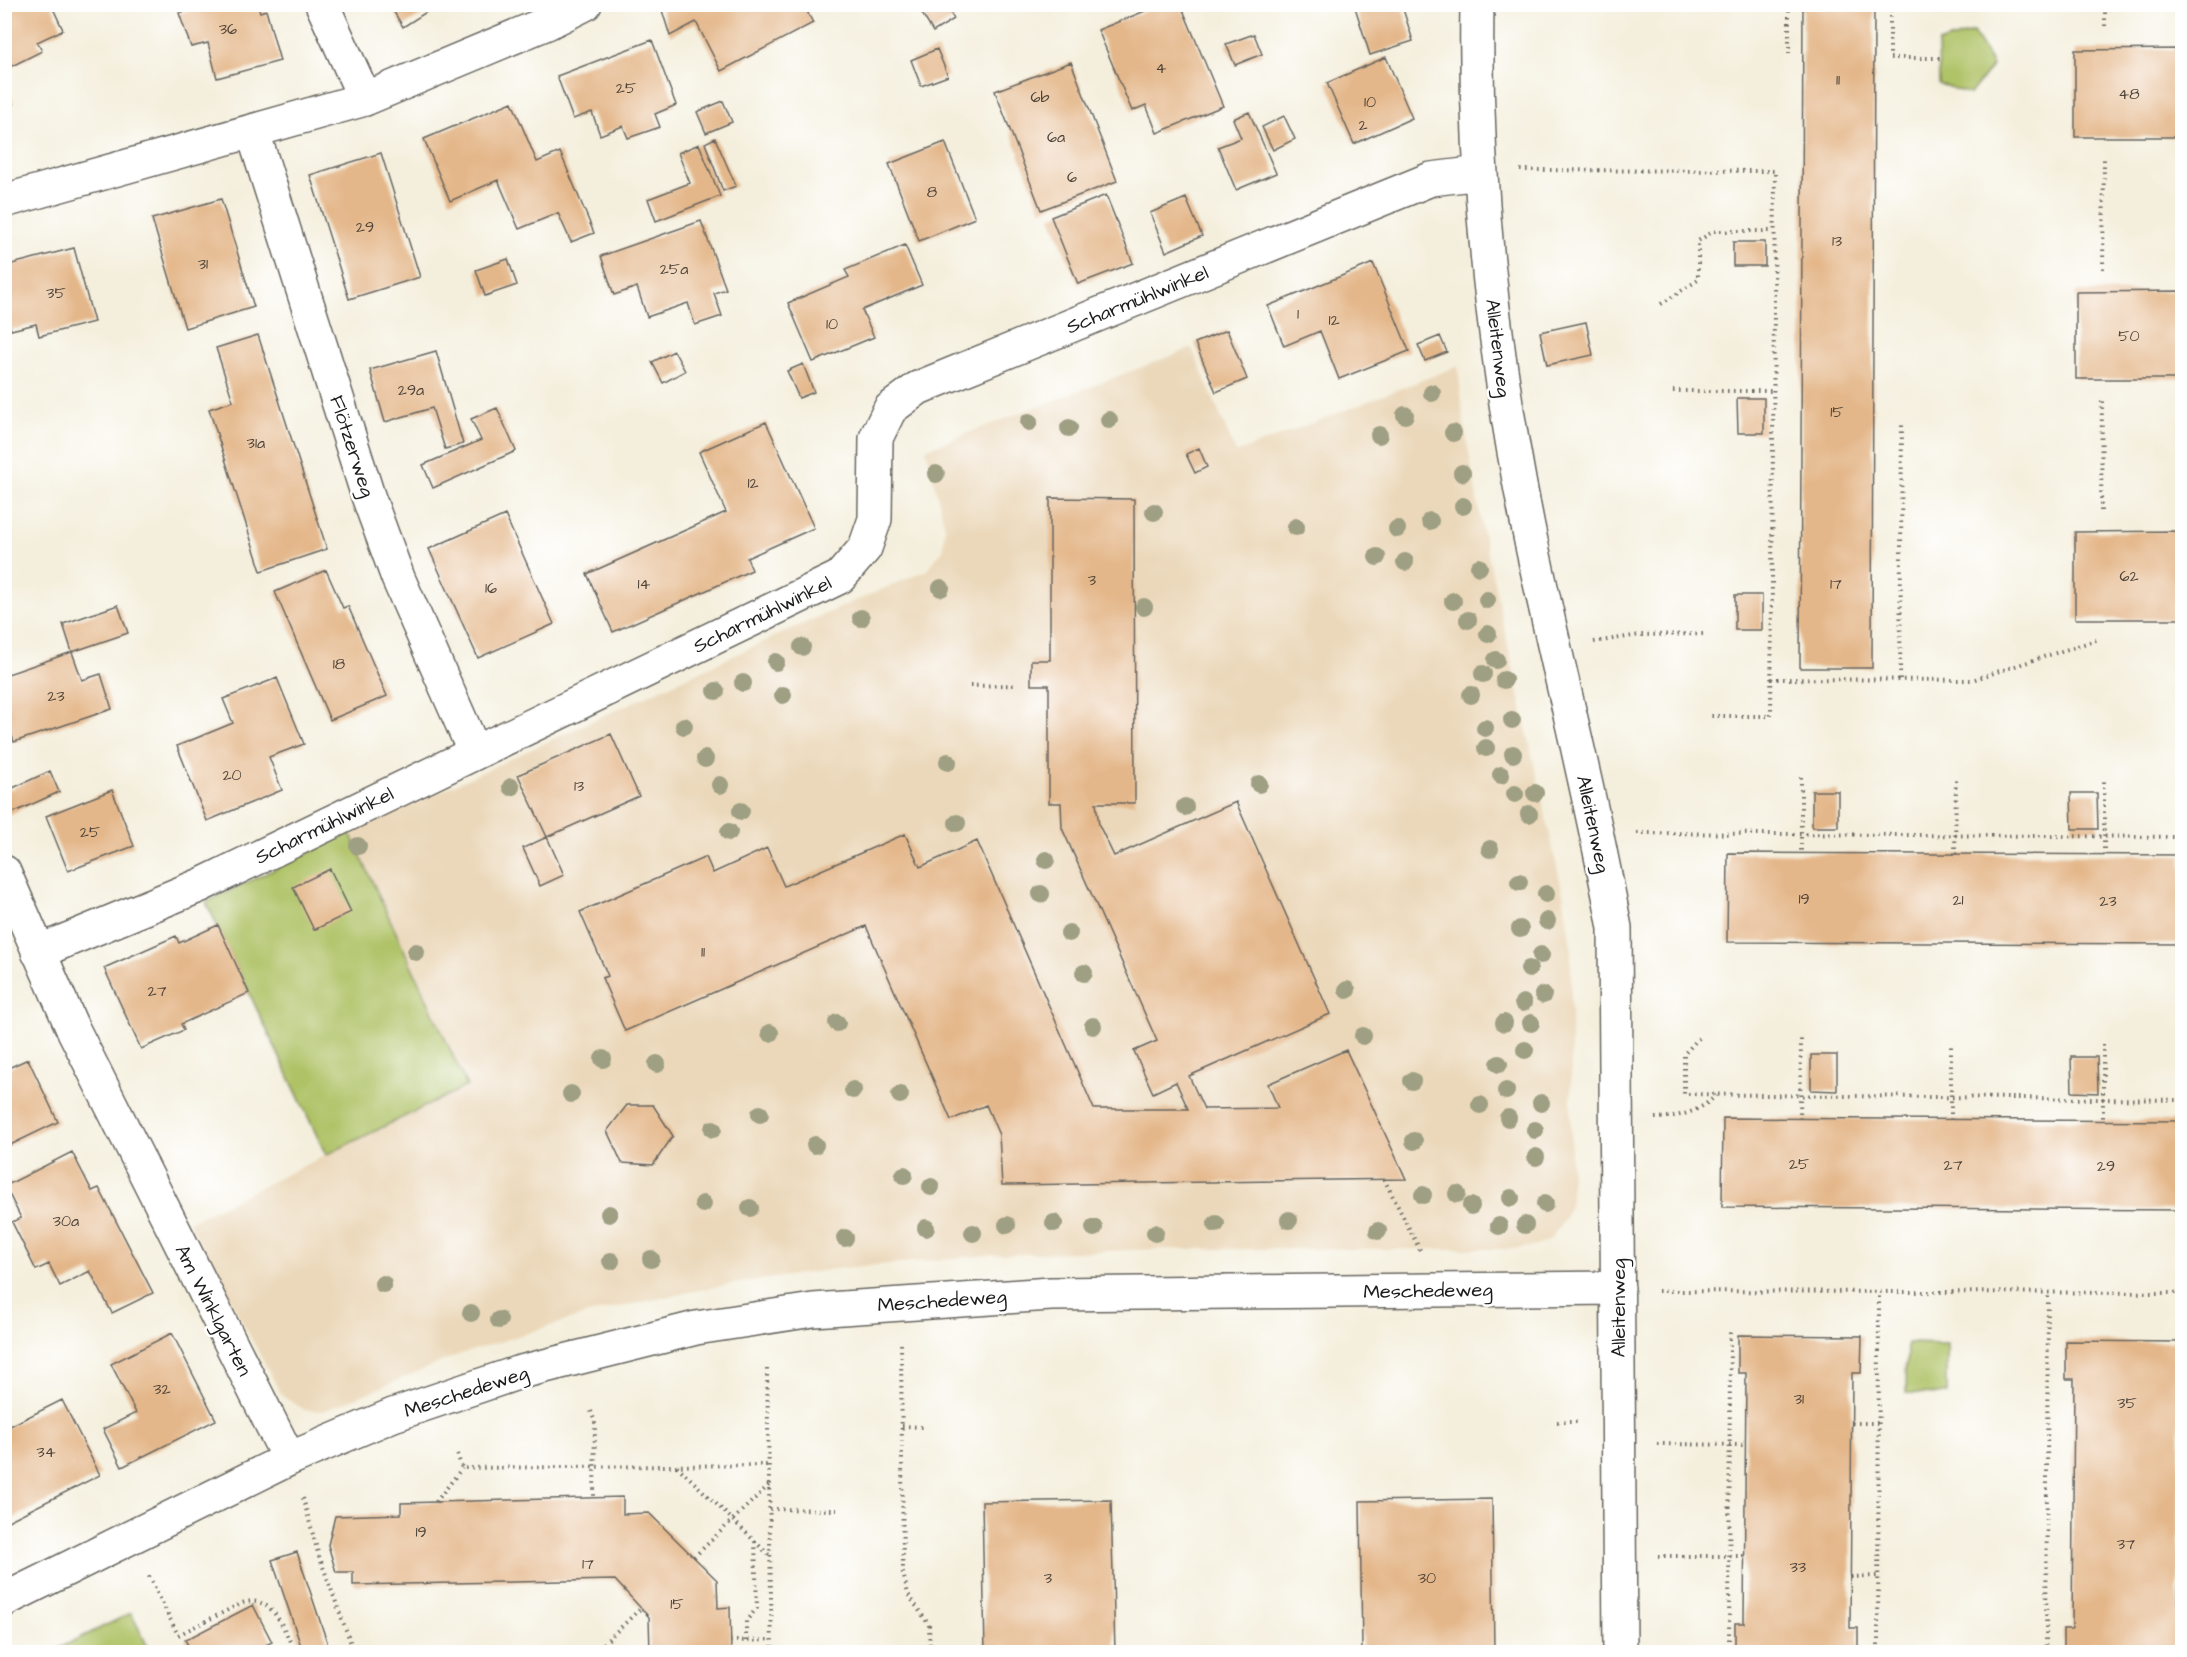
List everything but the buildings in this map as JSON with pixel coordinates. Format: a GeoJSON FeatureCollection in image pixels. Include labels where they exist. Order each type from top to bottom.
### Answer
{"type":"FeatureCollection","features":[{"type":"Feature","properties":{"kind":"street"},"geometry":{"type":"LineString","coordinates":[[322,4],[365,99]]}},
{"type":"Feature","properties":{"kind":"street"},"geometry":{"type":"LineString","coordinates":[[4,201],[365,99],[548,23],[585,4]]}},
{"type":"Feature","properties":{"kind":"street","name":"Alleitenweg"},"geometry":{"type":"LineString","coordinates":[[1477,4],[1476,86],[1481,173],[1494,315],[1507,412],[1532,545],[1602,859],[1614,928],[1634,1290],[1620,1653]]}},
{"type":"Feature","properties":{"kind":"street","name":"Flötzerweg"},"geometry":{"type":"LineString","coordinates":[[253,132],[368,496],[398,578],[475,753]]}},
{"type":"Feature","properties":{"kind":"street","name":"Scharmühlwinkel"},"geometry":{"type":"LineString","coordinates":[[38,952],[201,885],[840,577],[865,548],[875,519],[876,438],[890,409],[918,388],[1431,179],[1481,173]]}},
{"type":"Feature","properties":{"kind":"street","name":"Am Winklgarten"},"geometry":{"type":"LineString","coordinates":[[4,873],[82,1048],[289,1459]]}},
{"type":"Feature","properties":{"kind":"street","name":"Meschedeweg"},"geometry":{"type":"LineString","coordinates":[[289,1459],[393,1415],[517,1373],[696,1328],[813,1310],[1051,1294],[1634,1290]]}},
{"type":"Feature","properties":{"kind":"street"},"geometry":{"type":"LineString","coordinates":[[4,1600],[289,1459]]}},
{"type":"Feature","properties":{"kind":"path"},"geometry":{"type":"LineString","coordinates":[[1789,4],[1790,53]]}},
{"type":"Feature","properties":{"kind":"path"},"geometry":{"type":"LineString","coordinates":[[1890,4],[1890,58],[1943,58]]}},
{"type":"Feature","properties":{"kind":"path"},"geometry":{"type":"LineString","coordinates":[[2105,26],[2106,4]]}},
{"type":"Feature","properties":{"kind":"path"},"geometry":{"type":"LineString","coordinates":[[2103,269],[2104,156]]}},
{"type":"Feature","properties":{"kind":"path"},"geometry":{"type":"LineString","coordinates":[[1514,170],[1775,171],[1771,716],[1708,716]]}},
{"type":"Feature","properties":{"kind":"path"},"geometry":{"type":"LineString","coordinates":[[1661,304],[1698,280],[1698,241],[1714,231],[1774,231]]}},
{"type":"Feature","properties":{"kind":"path"},"geometry":{"type":"LineString","coordinates":[[1673,391],[1773,391]]}},
{"type":"Feature","properties":{"kind":"path"},"geometry":{"type":"LineString","coordinates":[[2101,511],[2102,398]]}},
{"type":"Feature","properties":{"kind":"path"},"geometry":{"type":"LineString","coordinates":[[1900,680],[1902,422]]}},
{"type":"Feature","properties":{"kind":"path"},"geometry":{"type":"LineString","coordinates":[[1588,643],[1640,635],[1707,634]]}},
{"type":"Feature","properties":{"kind":"path"},"geometry":{"type":"LineString","coordinates":[[1771,679],[1972,680],[2099,639]]}},
{"type":"Feature","properties":{"kind":"path"},"geometry":{"type":"LineString","coordinates":[[970,686],[1016,685]]}},
{"type":"Feature","properties":{"kind":"path"},"geometry":{"type":"LineString","coordinates":[[1801,777],[1801,853]]}},
{"type":"Feature","properties":{"kind":"path"},"geometry":{"type":"LineString","coordinates":[[1954,854],[1956,778]]}},
{"type":"Feature","properties":{"kind":"path"},"geometry":{"type":"LineString","coordinates":[[2104,780],[2104,855]]}},
{"type":"Feature","properties":{"kind":"path"},"geometry":{"type":"LineString","coordinates":[[1633,833],[2182,837]]}},
{"type":"Feature","properties":{"kind":"path"},"geometry":{"type":"LineString","coordinates":[[1699,1038],[1684,1054],[1684,1094],[2182,1100]]}},
{"type":"Feature","properties":{"kind":"path"},"geometry":{"type":"LineString","coordinates":[[1800,1119],[1801,1039]]}},
{"type":"Feature","properties":{"kind":"path"},"geometry":{"type":"LineString","coordinates":[[1951,1042],[1951,1120]]}},
{"type":"Feature","properties":{"kind":"path"},"geometry":{"type":"LineString","coordinates":[[2103,1044],[2103,1121]]}},
{"type":"Feature","properties":{"kind":"path"},"geometry":{"type":"LineString","coordinates":[[1648,1118],[1675,1117],[1692,1112],[1708,1103],[1716,1095]]}},
{"type":"Feature","properties":{"kind":"path"},"geometry":{"type":"LineString","coordinates":[[1384,1179],[1424,1258]]}},
{"type":"Feature","properties":{"kind":"path"},"geometry":{"type":"LineString","coordinates":[[1634,1290],[2182,1293]]}},
{"type":"Feature","properties":{"kind":"path"},"geometry":{"type":"LineString","coordinates":[[1878,1653],[1879,1292]]}},
{"type":"Feature","properties":{"kind":"path"},"geometry":{"type":"LineString","coordinates":[[2046,1653],[2048,1292]]}},
{"type":"Feature","properties":{"kind":"path"},"geometry":{"type":"LineString","coordinates":[[1729,1653],[1730,1331]]}},
{"type":"Feature","properties":{"kind":"path"},"geometry":{"type":"LineString","coordinates":[[901,1340],[903,1573],[908,1594],[929,1625],[930,1653]]}},
{"type":"Feature","properties":{"kind":"path"},"geometry":{"type":"LineString","coordinates":[[767,1369],[772,1653]]}},
{"type":"Feature","properties":{"kind":"path"},"geometry":{"type":"LineString","coordinates":[[591,1411],[595,1422],[594,1498]]}},
{"type":"Feature","properties":{"kind":"path"},"geometry":{"type":"LineString","coordinates":[[1557,1422],[1581,1422]]}},
{"type":"Feature","properties":{"kind":"path"},"geometry":{"type":"LineString","coordinates":[[1852,1423],[1879,1423]]}},
{"type":"Feature","properties":{"kind":"path"},"geometry":{"type":"LineString","coordinates":[[902,1426],[922,1427]]}},
{"type":"Feature","properties":{"kind":"path"},"geometry":{"type":"LineString","coordinates":[[1650,1444],[1745,1445]]}},
{"type":"Feature","properties":{"kind":"path"},"geometry":{"type":"LineString","coordinates":[[457,1454],[462,1468]]}},
{"type":"Feature","properties":{"kind":"path"},"geometry":{"type":"LineString","coordinates":[[677,1465],[770,1556]]}},
{"type":"Feature","properties":{"kind":"path"},"geometry":{"type":"LineString","coordinates":[[462,1468],[769,1465]]}},
{"type":"Feature","properties":{"kind":"path"},"geometry":{"type":"LineString","coordinates":[[436,1502],[462,1468]]}},
{"type":"Feature","properties":{"kind":"path"},"geometry":{"type":"LineString","coordinates":[[694,1557],[769,1485]]}},
{"type":"Feature","properties":{"kind":"path"},"geometry":{"type":"LineString","coordinates":[[303,1498],[318,1553],[354,1653]]}},
{"type":"Feature","properties":{"kind":"path"},"geometry":{"type":"LineString","coordinates":[[770,1509],[837,1510]]}},
{"type":"Feature","properties":{"kind":"path"},"geometry":{"type":"LineString","coordinates":[[746,1641],[746,1621],[757,1608],[755,1541]]}},
{"type":"Feature","properties":{"kind":"path"},"geometry":{"type":"LineString","coordinates":[[1651,1556],[1744,1556]]}},
{"type":"Feature","properties":{"kind":"path"},"geometry":{"type":"LineString","coordinates":[[149,1576],[178,1635],[251,1600],[262,1602],[274,1612],[295,1653]]}},
{"type":"Feature","properties":{"kind":"path"},"geometry":{"type":"LineString","coordinates":[[1851,1577],[1878,1576]]}},
{"type":"Feature","properties":{"kind":"path"},"geometry":{"type":"LineString","coordinates":[[595,1653],[641,1608]]}},
{"type":"Feature","properties":{"kind":"path"},"geometry":{"type":"LineString","coordinates":[[730,1641],[771,1640]]}},
{"type":"Feature","properties":{"kind":"shaded area"},"geometry":{"type":"Polygon","coordinates":[[[1192,348],[1236,453],[1458,366],[1464,424],[1482,528],[1564,899],[1571,946],[1571,1200],[1564,1220],[1551,1239],[1536,1246],[1511,1249],[1159,1249],[993,1255],[842,1268],[713,1287],[588,1314],[458,1355],[324,1411],[305,1410],[282,1396],[189,1222],[466,1086],[350,833],[800,625],[927,570],[943,550],[945,527],[926,449],[1192,348]]]}},
{"type":"Feature","properties":{"kind":"green space"},"geometry":{"type":"Polygon","coordinates":[[[1973,32],[1993,65],[1970,94],[1939,84],[1938,43],[1973,32]]]}},
{"type":"Feature","properties":{"kind":"green space"},"geometry":{"type":"Polygon","coordinates":[[[350,833],[467,1086],[326,1155],[206,902],[350,833]]]}},
{"type":"Feature","properties":{"kind":"green space"},"geometry":{"type":"Polygon","coordinates":[[[1907,1343],[1947,1344],[1947,1394],[1906,1393],[1907,1343]]]}},
{"type":"Feature","properties":{"kind":"green space"},"geometry":{"type":"Polygon","coordinates":[[[131,1613],[147,1645],[131,1652],[51,1652],[131,1613]]]}}]}
